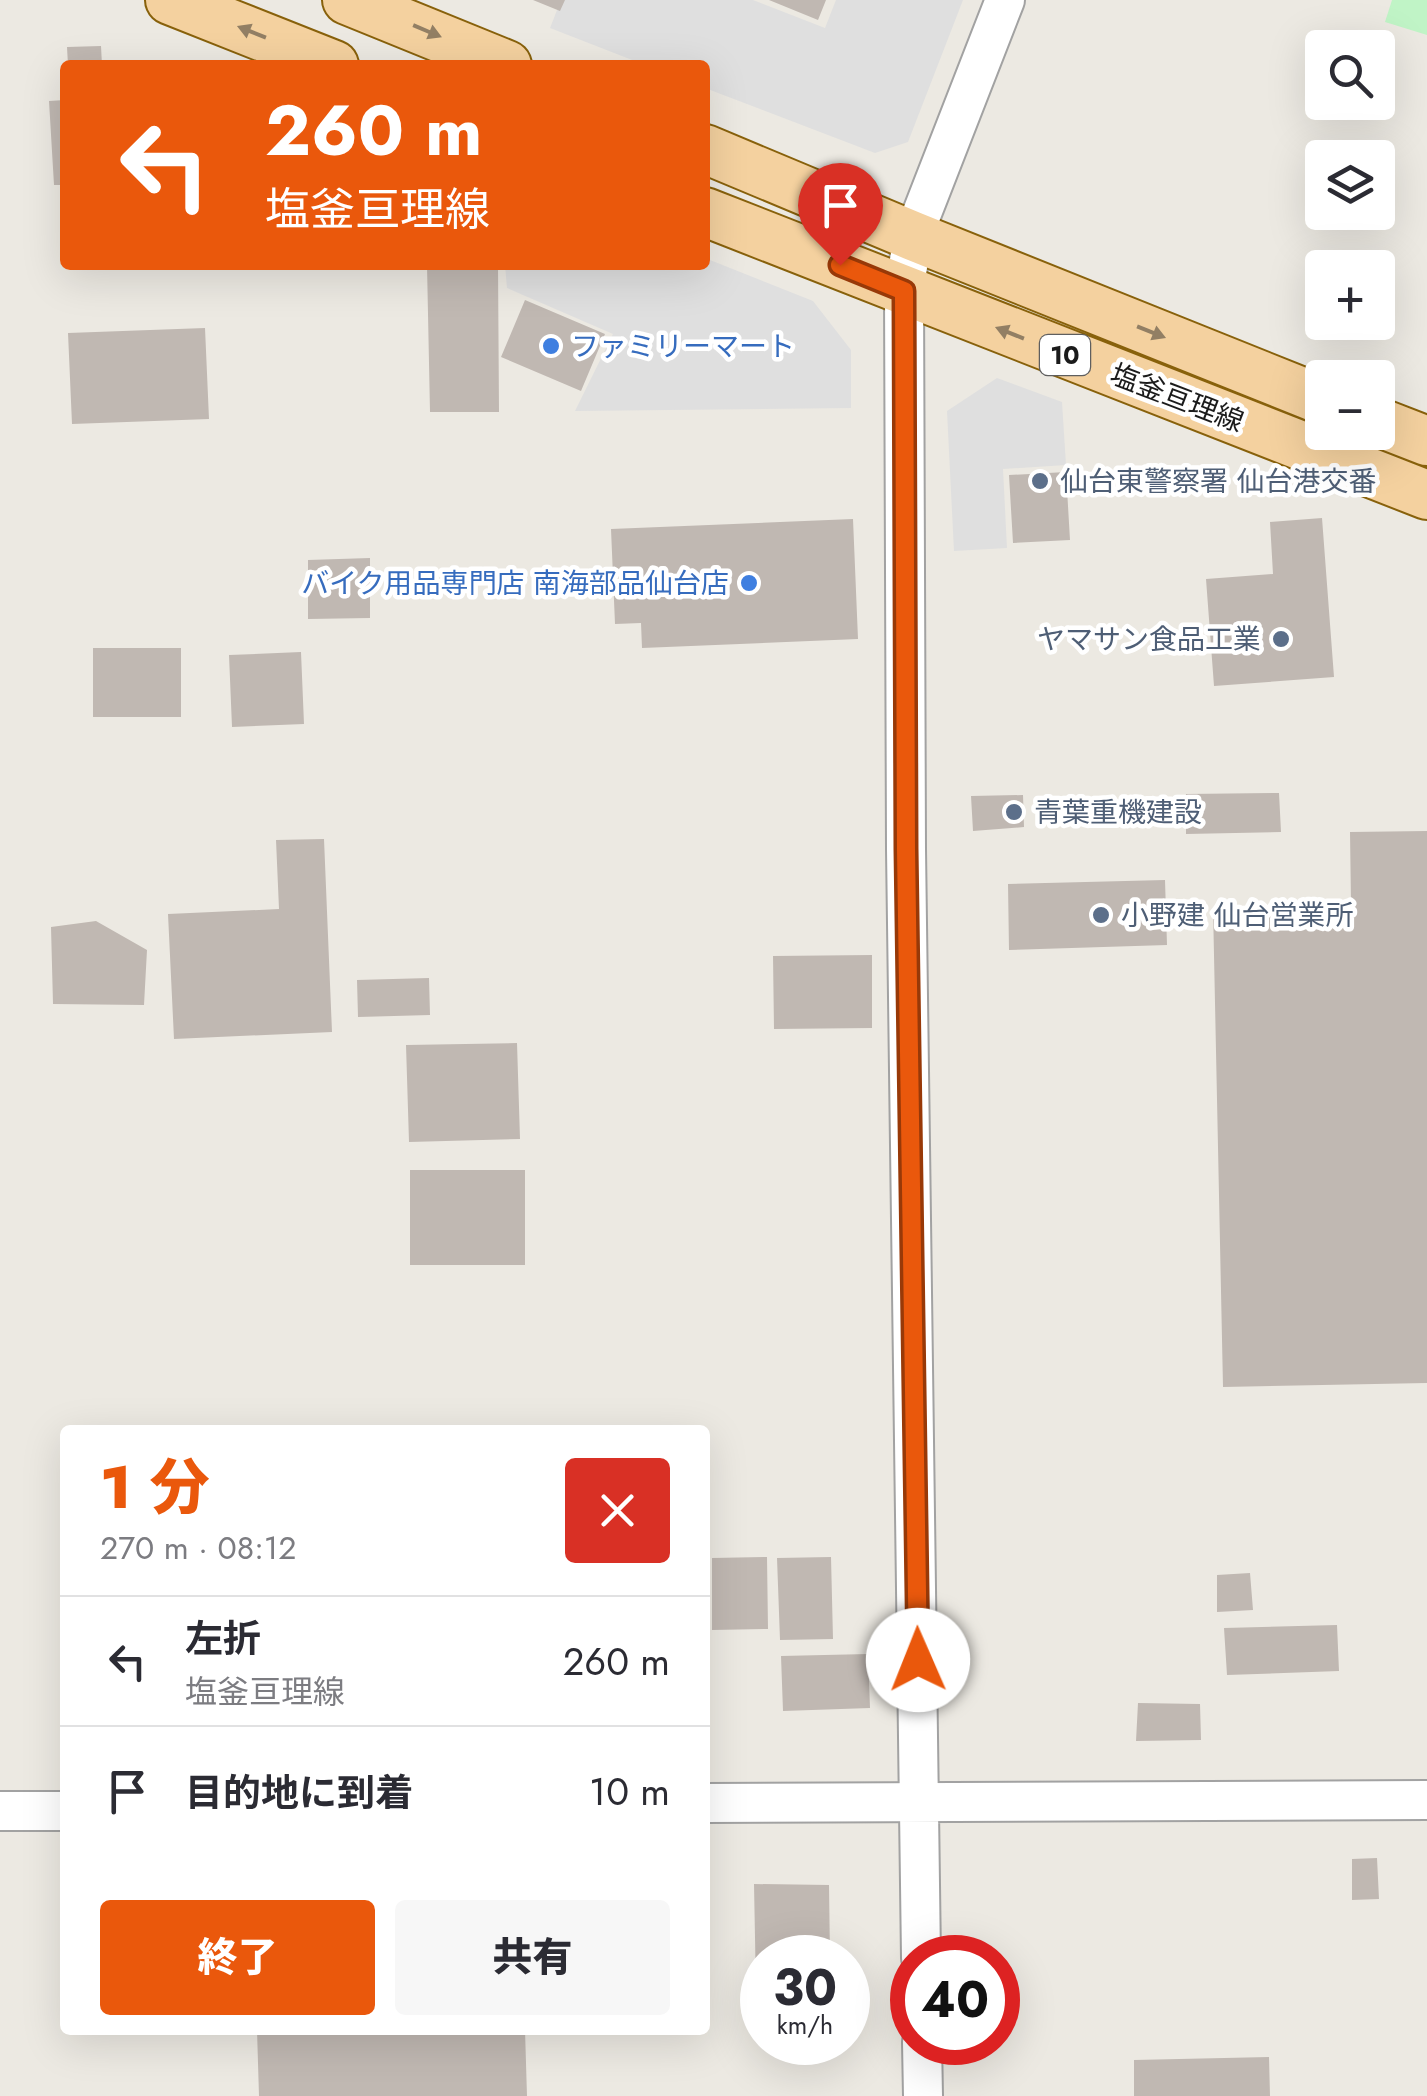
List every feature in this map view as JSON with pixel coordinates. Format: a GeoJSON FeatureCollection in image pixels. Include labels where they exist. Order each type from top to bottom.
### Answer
{"type":"FeatureCollection","features":[{"type":"Feature","properties":{"kind":"main road"},"geometry":{"type":"LineString","coordinates":[[170,0],[321,60]]}},
{"type":"Feature","properties":{"kind":"main road"},"geometry":{"type":"LineString","coordinates":[[347,0],[494,60]]}},
{"type":"Feature","properties":{"kind":"main road","name":"塩釜亘理線"},"geometry":{"type":"LineString","coordinates":[[710,151],[1305,393]]}},
{"type":"Feature","properties":{"kind":"main road","name":"塩釜亘理線"},"geometry":{"type":"LineString","coordinates":[[710,214],[1427,494]]}},
{"type":"Feature","properties":{"kind":"main road"},"geometry":{"type":"LineString","coordinates":[[1395,429],[1427,441]]}},
{"type":"Feature","properties":{"kind":"street"},"geometry":{"type":"LineString","coordinates":[[922,1935],[906,849],[904,291],[913,236],[1005,0]]}},
{"type":"Feature","properties":{"kind":"street"},"geometry":{"type":"LineString","coordinates":[[710,1803],[1427,1800]]}},
{"type":"Feature","properties":{"kind":"street"},"geometry":{"type":"LineString","coordinates":[[0,1811],[60,1811]]}},
{"type":"Feature","properties":{"kind":"street"},"geometry":{"type":"LineString","coordinates":[[922,2065],[923,2096]]}},
{"type":"Feature","properties":{"kind":"green space"},"geometry":{"type":"Polygon","coordinates":[[[1392,0],[1427,0],[1427,35],[1385,22],[1392,0]]]}},
{"type":"Feature","properties":{"kind":"shaded area"},"geometry":{"type":"Polygon","coordinates":[[[561,0],[753,0],[825,28],[836,0],[963,0],[908,142],[875,153],[710,90],[710,60],[632,60],[550,28],[561,0]]]}},
{"type":"Feature","properties":{"kind":"shaded area"},"geometry":{"type":"Polygon","coordinates":[[[710,260],[813,301],[851,350],[851,408],[575,411],[613,334],[507,288],[505,270],[710,270],[710,260]]]}},
{"type":"Feature","properties":{"kind":"shaded area"},"geometry":{"type":"Polygon","coordinates":[[[997,378],[1062,402],[1066,465],[1003,469],[1007,548],[954,551],[947,411],[997,378]]]}},
{"type":"Feature","properties":{"kind":"building"},"geometry":{"type":"Polygon","coordinates":[[[533,0],[565,0],[560,11],[533,0]]]}},
{"type":"Feature","properties":{"kind":"building"},"geometry":{"type":"Polygon","coordinates":[[[769,0],[826,0],[818,20],[769,0]]]}},
{"type":"Feature","properties":{"kind":"building"},"geometry":{"type":"Polygon","coordinates":[[[101,46],[102,60],[68,60],[67,47],[101,46]]]}},
{"type":"Feature","properties":{"kind":"building"},"geometry":{"type":"Polygon","coordinates":[[[60,100],[60,185],[54,185],[49,101],[60,100]]]}},
{"type":"Feature","properties":{"kind":"building"},"geometry":{"type":"Polygon","coordinates":[[[427,270],[498,270],[499,412],[430,412],[427,270]]]}},
{"type":"Feature","properties":{"kind":"building"},"geometry":{"type":"Polygon","coordinates":[[[525,300],[605,334],[581,391],[501,357],[525,300]]]}},
{"type":"Feature","properties":{"kind":"building"},"geometry":{"type":"Polygon","coordinates":[[[205,328],[209,419],[72,424],[68,333],[205,328]]]}},
{"type":"Feature","properties":{"kind":"building"},"geometry":{"type":"Polygon","coordinates":[[[1066,472],[1070,540],[1013,543],[1009,475],[1066,472]]]}},
{"type":"Feature","properties":{"kind":"building"},"geometry":{"type":"Polygon","coordinates":[[[1322,518],[1334,677],[1214,686],[1206,579],[1273,574],[1270,522],[1322,518]]]}},
{"type":"Feature","properties":{"kind":"building"},"geometry":{"type":"Polygon","coordinates":[[[853,519],[858,639],[642,648],[641,623],[615,624],[611,529],[853,519]]]}},
{"type":"Feature","properties":{"kind":"building"},"geometry":{"type":"Polygon","coordinates":[[[370,558],[370,618],[308,619],[308,560],[370,558]]]}},
{"type":"Feature","properties":{"kind":"building"},"geometry":{"type":"Polygon","coordinates":[[[93,648],[181,648],[181,717],[93,717],[93,648]]]}},
{"type":"Feature","properties":{"kind":"building"},"geometry":{"type":"Polygon","coordinates":[[[301,652],[304,724],[232,727],[229,655],[301,652]]]}},
{"type":"Feature","properties":{"kind":"building"},"geometry":{"type":"Polygon","coordinates":[[[1279,793],[1281,832],[1186,834],[1186,794],[1279,793]]]}},
{"type":"Feature","properties":{"kind":"building"},"geometry":{"type":"Polygon","coordinates":[[[1023,795],[1024,827],[973,831],[971,796],[1023,795]]]}},
{"type":"Feature","properties":{"kind":"building"},"geometry":{"type":"Polygon","coordinates":[[[1427,831],[1427,1383],[1223,1387],[1213,907],[1351,904],[1350,832],[1427,831]]]}},
{"type":"Feature","properties":{"kind":"building"},"geometry":{"type":"Polygon","coordinates":[[[324,839],[332,1032],[174,1039],[168,914],[279,909],[276,840],[324,839]]]}},
{"type":"Feature","properties":{"kind":"building"},"geometry":{"type":"Polygon","coordinates":[[[1165,880],[1167,945],[1009,950],[1008,884],[1165,880]]]}},
{"type":"Feature","properties":{"kind":"building"},"geometry":{"type":"Polygon","coordinates":[[[96,921],[147,950],[144,1005],[53,1004],[51,927],[96,921]]]}},
{"type":"Feature","properties":{"kind":"building"},"geometry":{"type":"Polygon","coordinates":[[[872,955],[872,1028],[774,1029],[773,956],[872,955]]]}},
{"type":"Feature","properties":{"kind":"building"},"geometry":{"type":"Polygon","coordinates":[[[429,978],[430,1015],[358,1017],[357,980],[429,978]]]}},
{"type":"Feature","properties":{"kind":"building"},"geometry":{"type":"Polygon","coordinates":[[[517,1043],[520,1139],[409,1142],[406,1045],[517,1043]]]}},
{"type":"Feature","properties":{"kind":"building"},"geometry":{"type":"Polygon","coordinates":[[[410,1170],[525,1170],[525,1265],[410,1265],[410,1170]]]}},
{"type":"Feature","properties":{"kind":"building"},"geometry":{"type":"Polygon","coordinates":[[[767,1557],[768,1629],[712,1630],[712,1558],[767,1557]]]}},
{"type":"Feature","properties":{"kind":"building"},"geometry":{"type":"Polygon","coordinates":[[[831,1557],[833,1639],[780,1640],[777,1558],[831,1557]]]}},
{"type":"Feature","properties":{"kind":"building"},"geometry":{"type":"Polygon","coordinates":[[[1250,1573],[1253,1610],[1217,1612],[1217,1575],[1250,1573]]]}},
{"type":"Feature","properties":{"kind":"building"},"geometry":{"type":"Polygon","coordinates":[[[1337,1625],[1339,1671],[1227,1675],[1224,1628],[1337,1625]]]}},
{"type":"Feature","properties":{"kind":"building"},"geometry":{"type":"Polygon","coordinates":[[[868,1654],[870,1708],[783,1711],[781,1656],[868,1654]]]}},
{"type":"Feature","properties":{"kind":"building"},"geometry":{"type":"Polygon","coordinates":[[[1138,1703],[1200,1704],[1201,1740],[1136,1741],[1138,1703]]]}},
{"type":"Feature","properties":{"kind":"building"},"geometry":{"type":"Polygon","coordinates":[[[1377,1858],[1379,1899],[1352,1900],[1352,1859],[1377,1858]]]}},
{"type":"Feature","properties":{"kind":"building"},"geometry":{"type":"Polygon","coordinates":[[[754,1884],[829,1885],[830,1935],[755,1935],[754,1884]]]}},
{"type":"Feature","properties":{"kind":"building"},"geometry":{"type":"Polygon","coordinates":[[[257,2035],[525,2035],[527,2096],[259,2096],[257,2035]]]}},
{"type":"Feature","properties":{"kind":"building"},"geometry":{"type":"Polygon","coordinates":[[[1269,2057],[1270,2096],[1134,2096],[1134,2060],[1269,2057]]]}},
{"type":"Feature","properties":{"kind":"place","name":"ファミリーマート"},"geometry":{"type":"Point","coordinates":[551,346]}},
{"type":"Feature","properties":{"kind":"place","name":"仙台東警察署 仙台港交番"},"geometry":{"type":"Point","coordinates":[1040,481]}},
{"type":"Feature","properties":{"kind":"place","name":"バイク用品専門店 南海部品仙台店"},"geometry":{"type":"Point","coordinates":[749,583]}},
{"type":"Feature","properties":{"kind":"place","name":"ヤマサン食品工業"},"geometry":{"type":"Point","coordinates":[1281,639]}},
{"type":"Feature","properties":{"kind":"place","name":"青葉重機建設"},"geometry":{"type":"Point","coordinates":[1014,812]}},
{"type":"Feature","properties":{"kind":"place","name":"小野建 仙台営業所"},"geometry":{"type":"Point","coordinates":[1101,915]}},
{"type":"Feature","properties":{"kind":"route"},"geometry":{"type":"LineString","coordinates":[[840,265],[904,291],[906,849],[918,1660]]}}]}
